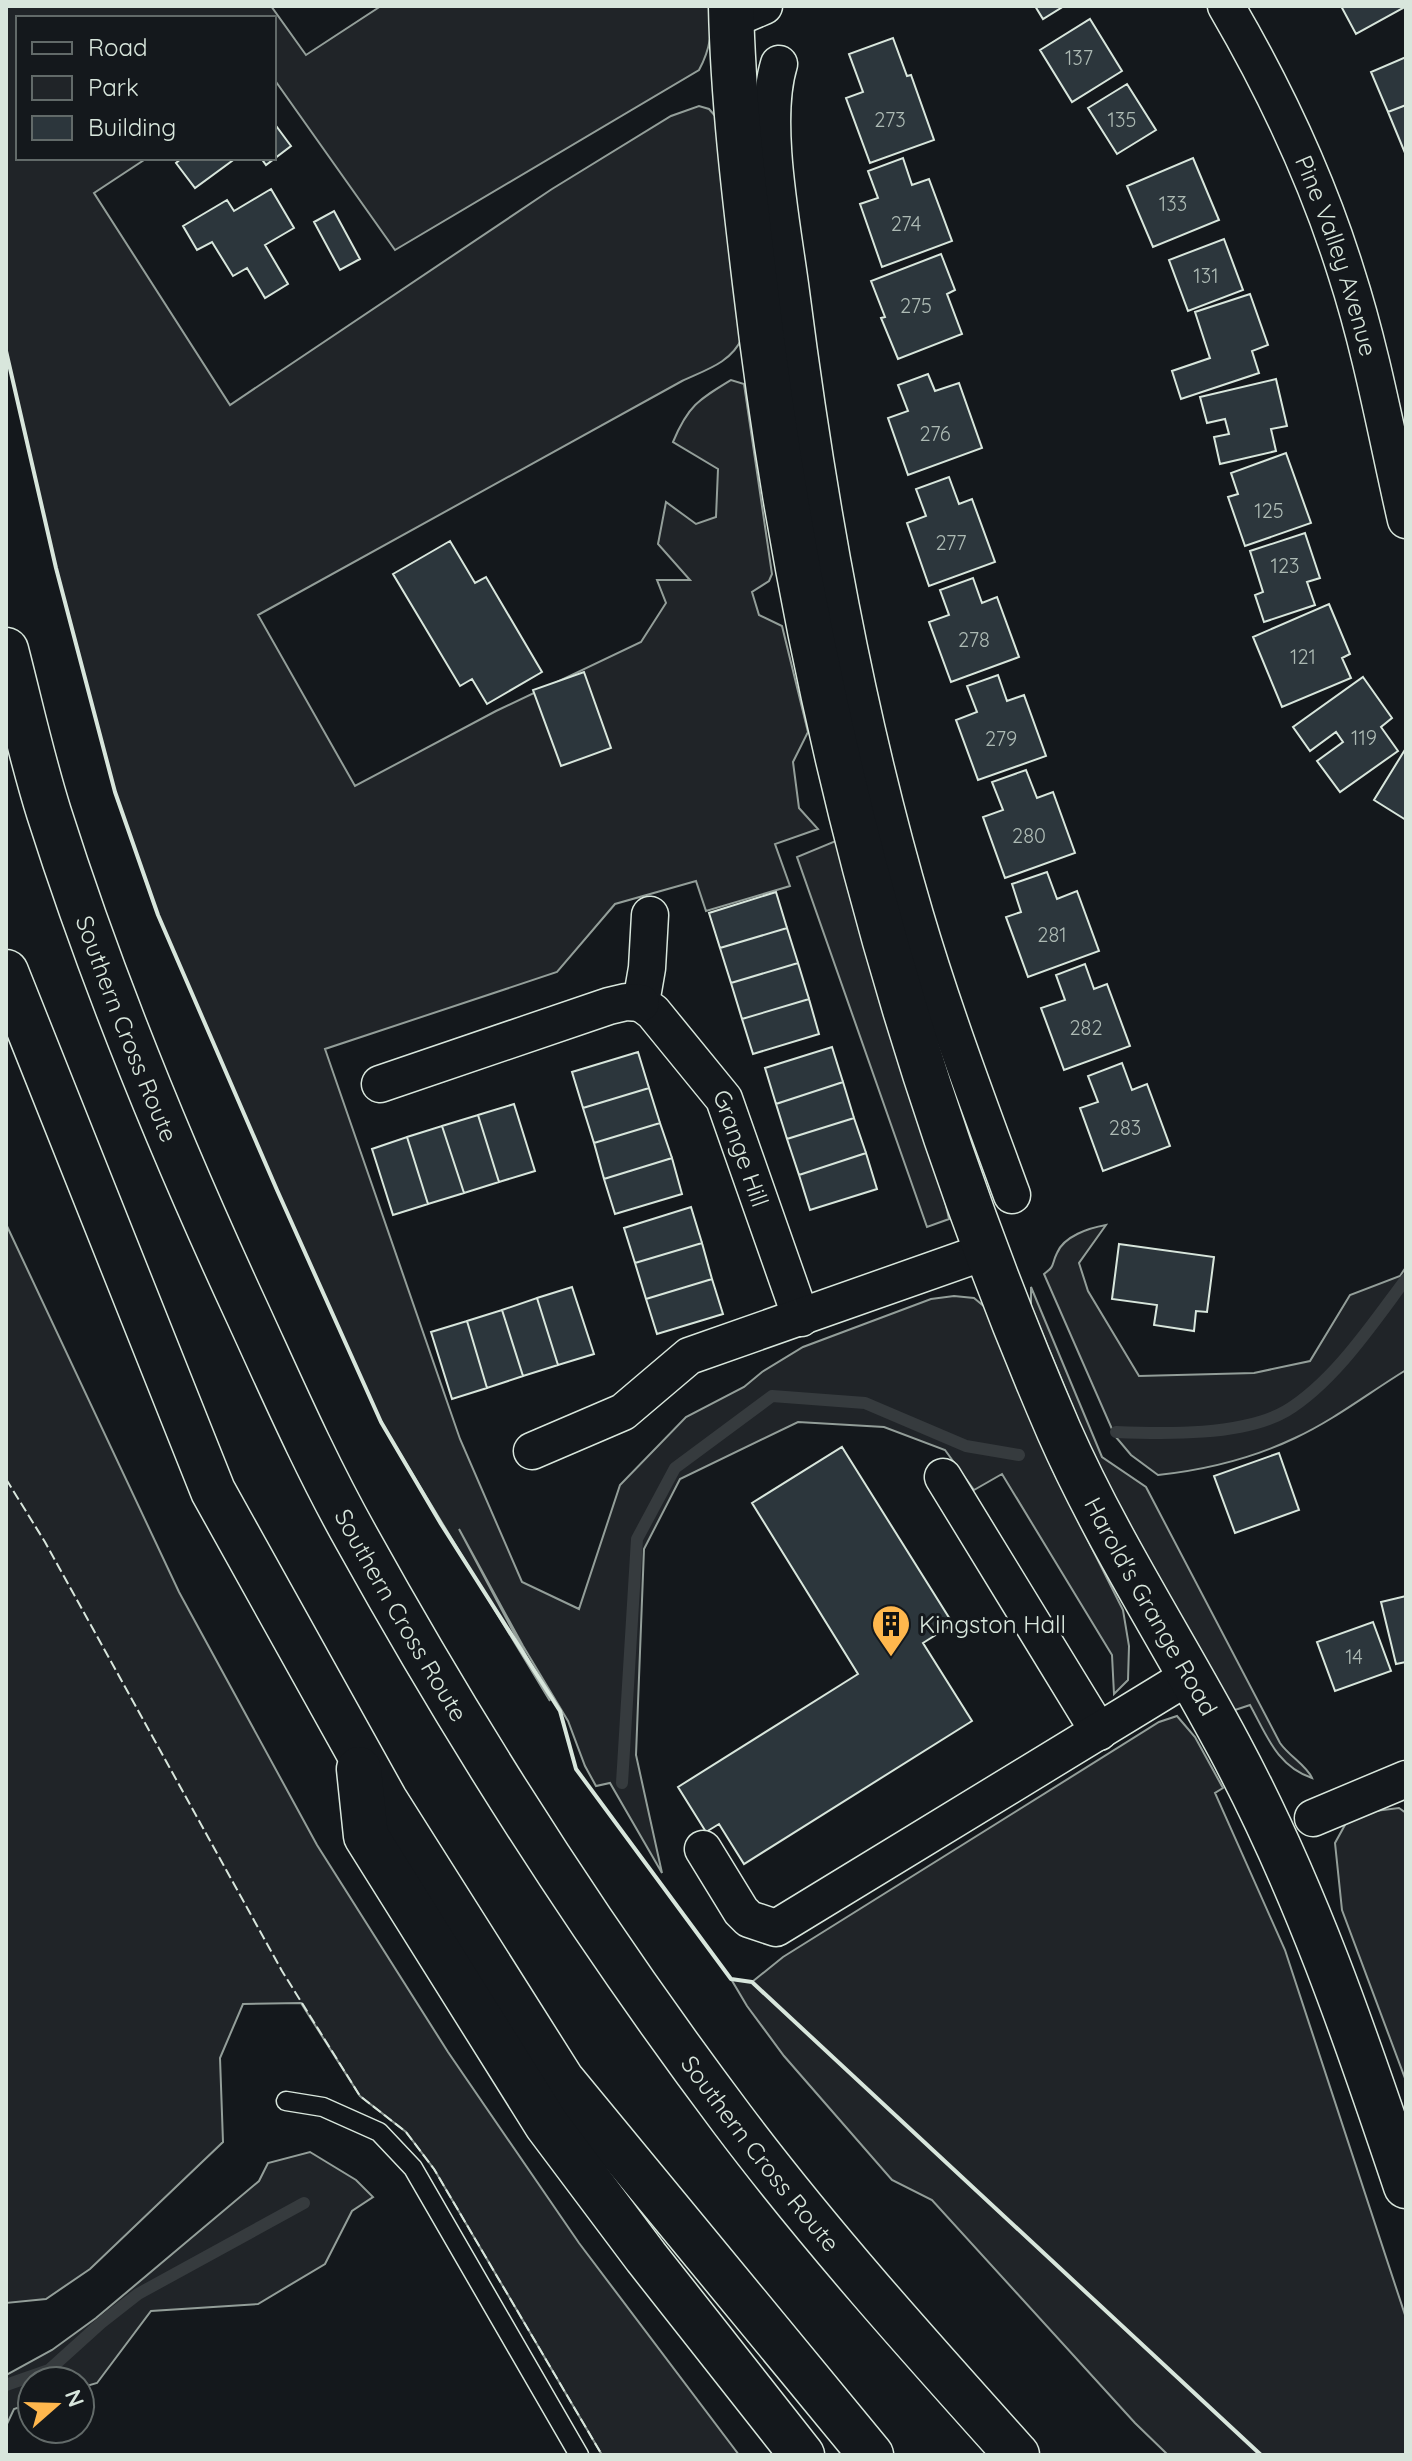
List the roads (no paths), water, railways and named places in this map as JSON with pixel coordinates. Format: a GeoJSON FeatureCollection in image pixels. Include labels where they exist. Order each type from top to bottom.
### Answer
{"type":"FeatureCollection","features":[{"type":"Feature","properties":{"kind":"main road","name":"Harold's Grange Road"},"geometry":{"type":"LineString","coordinates":[[742,11],[788,402],[826,620],[871,819],[927,1016],[935,1105],[1027,1356],[1069,1451],[1138,1585],[1250,1787],[1323,1947],[1406,2186]]}},
{"type":"Feature","properties":{"kind":"main road","name":"Southern Cross Route"},"geometry":{"type":"LineString","coordinates":[[6,650],[47,808],[105,978],[196,1203],[280,1386],[354,1534],[508,1796],[623,1969],[734,2122],[884,2307],[1017,2455]]}},
{"type":"Feature","properties":{"kind":"main road"},"geometry":{"type":"LineString","coordinates":[[6,972],[213,1491],[385,1800],[562,2080],[871,2455]]}},
{"type":"Feature","properties":{"kind":"main road"},"geometry":{"type":"LineString","coordinates":[[357,1750],[366,1836],[547,2125],[802,2455]]}},
{"type":"Feature","properties":{"kind":"street","name":"Pine Valley Avenue"},"geometry":{"type":"LineString","coordinates":[[1226,6],[1301,151],[1327,215],[1347,274],[1406,520]]}},
{"type":"Feature","properties":{"kind":"street","name":"Harold's Grange Road"},"geometry":{"type":"LineString","coordinates":[[761,188],[773,84],[779,64]]}},
{"type":"Feature","properties":{"kind":"street"},"geometry":{"type":"LineString","coordinates":[[380,1084],[609,1006],[641,1003],[647,968],[650,915]]}},
{"type":"Feature","properties":{"kind":"street","name":"Grange Hill"},"geometry":{"type":"LineString","coordinates":[[641,1003],[653,1012],[724,1099],[801,1318]]}},
{"type":"Feature","properties":{"kind":"street","name":"Harold's Grange Road"},"geometry":{"type":"LineString","coordinates":[[927,1016],[1012,1195]]}},
{"type":"Feature","properties":{"kind":"street"},"geometry":{"type":"LineString","coordinates":[[532,1451],[623,1412],[689,1356],[987,1251]]}},
{"type":"Feature","properties":{"kind":"street"},"geometry":{"type":"LineString","coordinates":[[943,1477],[1099,1732]]}},
{"type":"Feature","properties":{"kind":"street"},"geometry":{"type":"LineString","coordinates":[[703,1849],[741,1911],[749,1919],[776,1928],[1189,1676]]}},
{"type":"Feature","properties":{"kind":"street"},"geometry":{"type":"LineString","coordinates":[[1313,1818],[1406,1779]]}},
{"type":"Feature","properties":{"kind":"lane"},"geometry":{"type":"LineString","coordinates":[[286,2101],[323,2107],[379,2132],[413,2168],[579,2455]]}},
{"type":"Feature","properties":{"kind":"waterway"},"geometry":{"type":"LineString","coordinates":[[1116,1432],[1203,1432],[1248,1425],[1286,1411],[1304,1399],[1336,1368],[1406,1279]]}},
{"type":"Feature","properties":{"kind":"waterway"},"geometry":{"type":"LineString","coordinates":[[622,1783],[637,1539],[675,1468],[772,1396],[865,1403],[966,1446],[1019,1455]]}},
{"type":"Feature","properties":{"kind":"waterway"},"geometry":{"type":"LineString","coordinates":[[6,2385],[49,2370],[138,2294],[304,2203]]}},
{"type":"Feature","properties":{"kind":"place","name":"Kingston Hall"},"geometry":{"type":"Point","coordinates":[891,1658]}}]}
